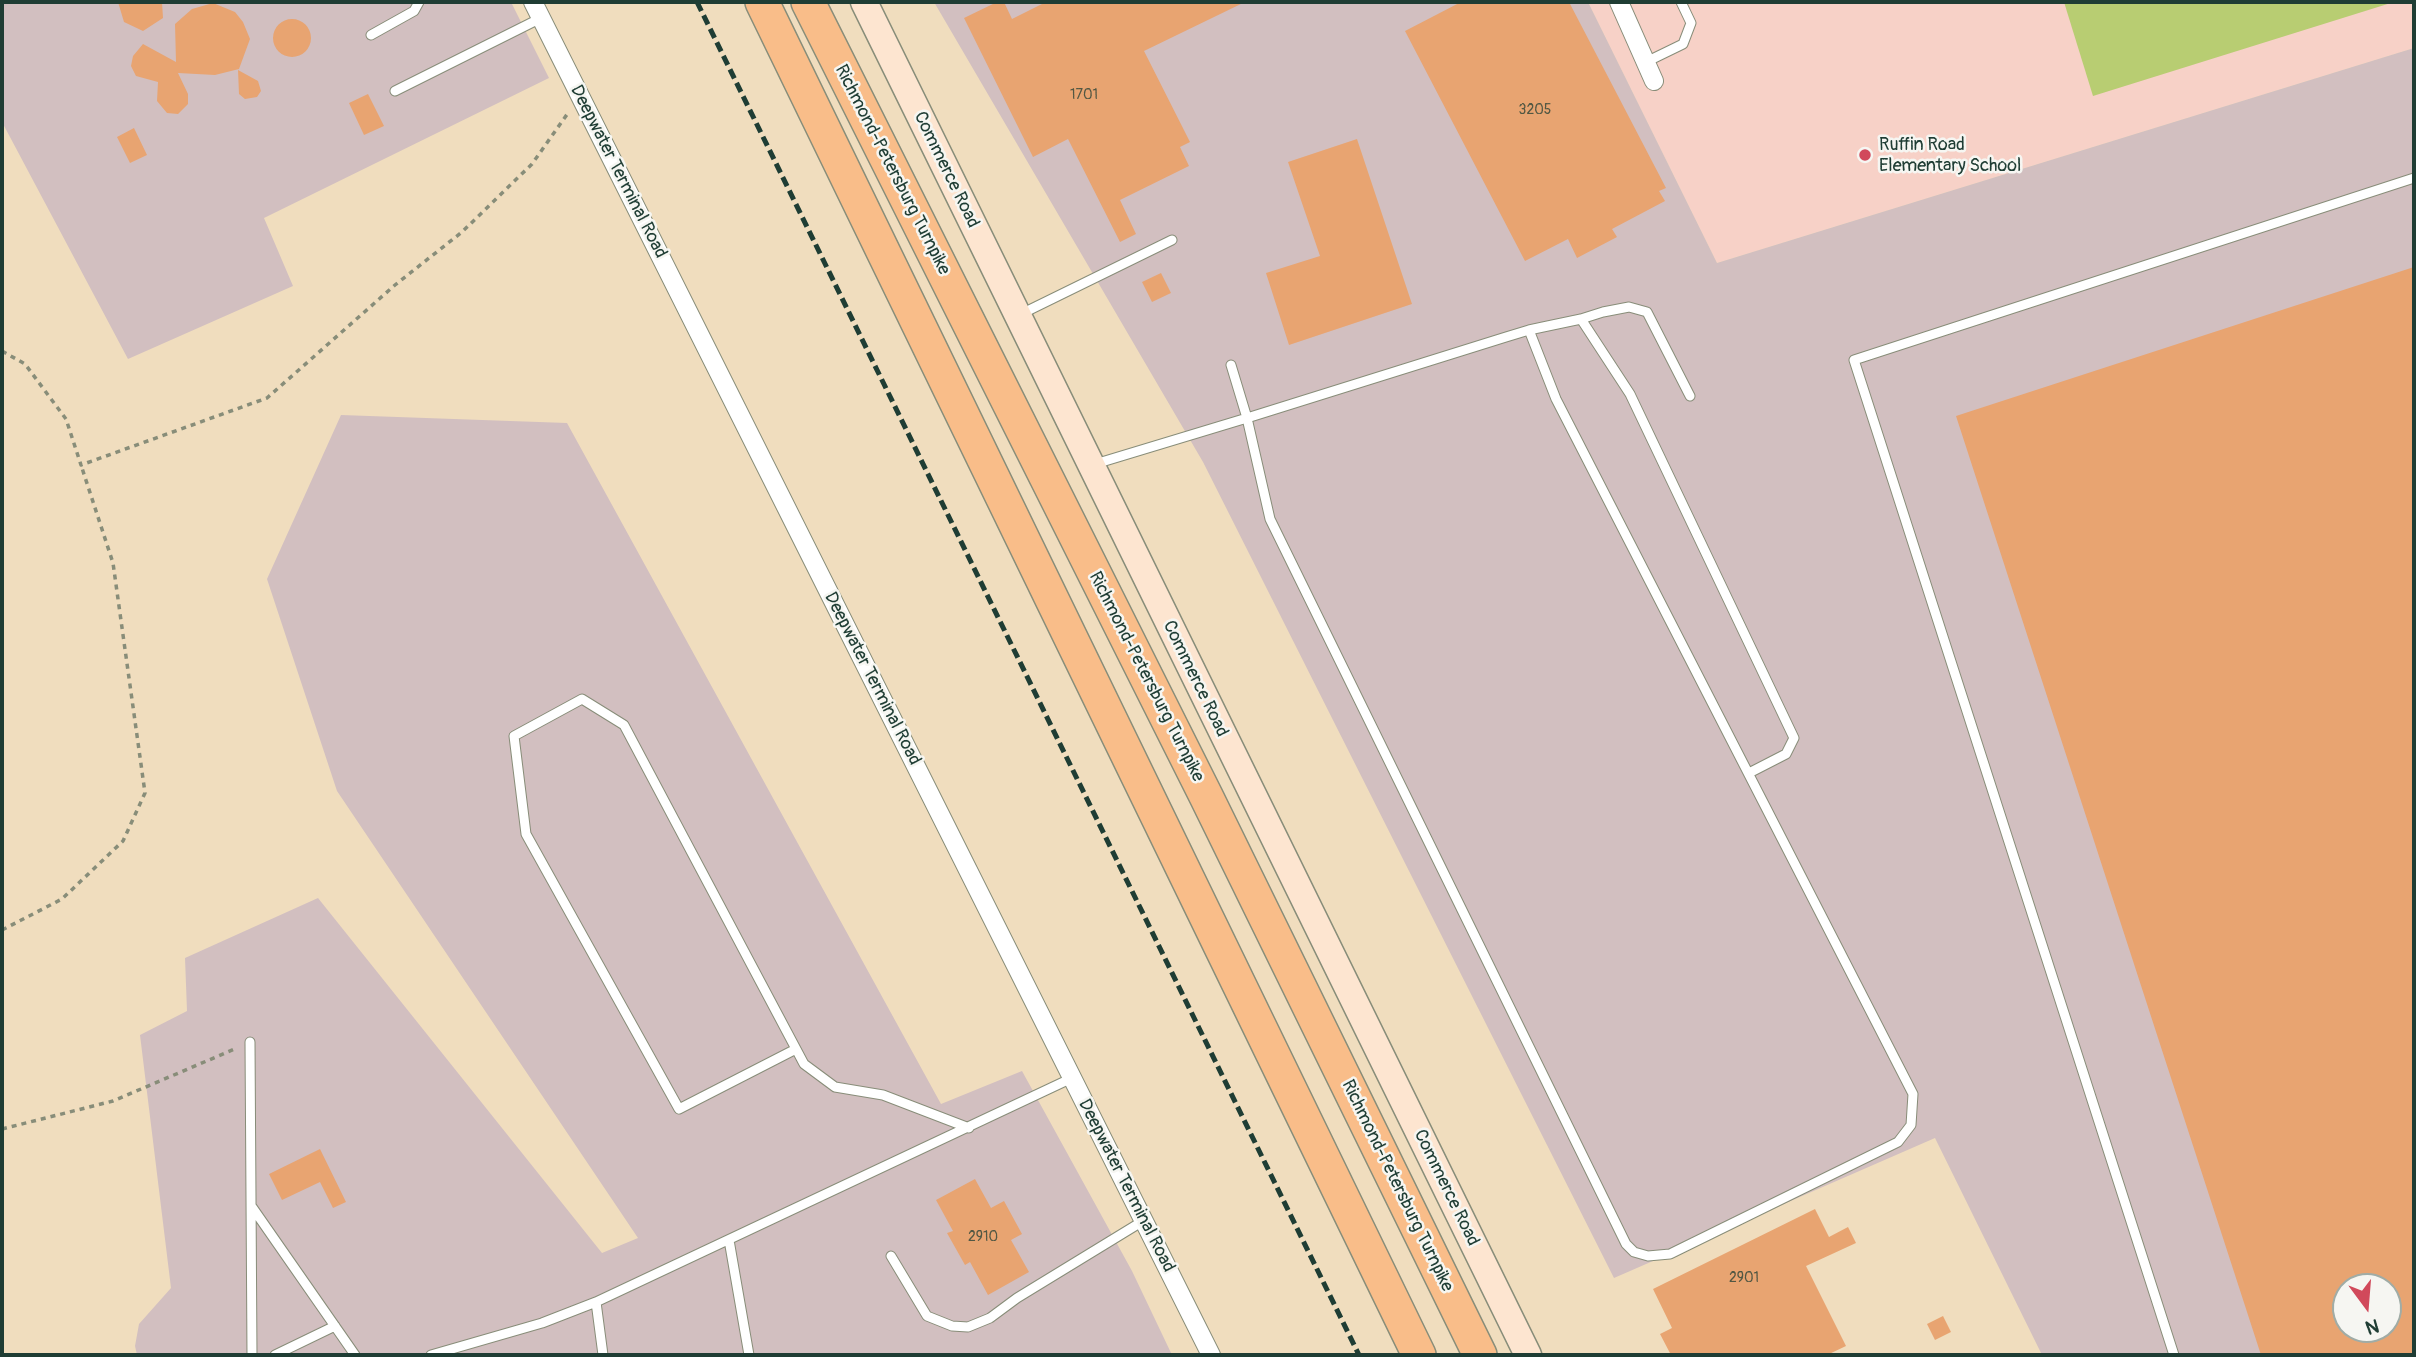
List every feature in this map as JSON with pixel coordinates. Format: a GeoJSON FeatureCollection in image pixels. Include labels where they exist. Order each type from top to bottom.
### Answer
{"type":"FeatureCollection","features":[{"type":"Feature","properties":{"kind":"highway"},"geometry":{"type":"LineString","coordinates":[[762,2],[1419,1355]]}},
{"type":"Feature","properties":{"kind":"highway","name":"Richmond-Petersburg Turnpike"},"geometry":{"type":"LineString","coordinates":[[808,2],[1206,796],[1480,1355]]}},
{"type":"Feature","properties":{"kind":"main road","name":"Commerce Road"},"geometry":{"type":"LineString","coordinates":[[864,2],[1025,312]]}},
{"type":"Feature","properties":{"kind":"main road","name":"Commerce Road"},"geometry":{"type":"LineString","coordinates":[[882,2],[1097,464],[1528,1355]]}},
{"type":"Feature","properties":{"kind":"main road","name":"Commerce Road"},"geometry":{"type":"LineString","coordinates":[[1097,464],[1543,1355]]}},
{"type":"Feature","properties":{"kind":"street"},"geometry":{"type":"LineString","coordinates":[[1619,2],[1654,81]]}},
{"type":"Feature","properties":{"kind":"street","name":"Deepwater Terminal Road"},"geometry":{"type":"LineString","coordinates":[[537,10],[1211,1355]]}},
{"type":"Feature","properties":{"kind":"lane"},"geometry":{"type":"LineString","coordinates":[[371,35],[414,11],[419,2]]}},
{"type":"Feature","properties":{"kind":"lane"},"geometry":{"type":"LineString","coordinates":[[1646,62],[1683,44],[1691,23],[1681,2]]}},
{"type":"Feature","properties":{"kind":"lane"},"geometry":{"type":"LineString","coordinates":[[395,91],[537,10]]}},
{"type":"Feature","properties":{"kind":"lane"},"geometry":{"type":"LineString","coordinates":[[2174,1355],[1854,360],[2414,178]]}},
{"type":"Feature","properties":{"kind":"lane"},"geometry":{"type":"LineString","coordinates":[[1025,312],[1172,240]]}},
{"type":"Feature","properties":{"kind":"lane"},"geometry":{"type":"LineString","coordinates":[[1097,464],[1529,330],[1629,307],[1647,312],[1690,396]]}},
{"type":"Feature","properties":{"kind":"lane"},"geometry":{"type":"LineString","coordinates":[[1581,319],[1630,394],[1794,738],[1786,754],[1749,774]]}},
{"type":"Feature","properties":{"kind":"lane"},"geometry":{"type":"LineString","coordinates":[[1231,365],[1247,418],[1270,519],[1626,1244],[1634,1252],[1648,1256],[1670,1254],[1898,1142],[1911,1125],[1913,1094],[1556,399],[1529,330]]}},
{"type":"Feature","properties":{"kind":"lane"},"geometry":{"type":"LineString","coordinates":[[796,1049],[678,1109],[526,834],[514,736],[582,699],[624,725],[804,1064],[835,1087],[883,1095],[969,1128]]}},
{"type":"Feature","properties":{"kind":"lane"},"geometry":{"type":"LineString","coordinates":[[250,1042],[252,1355]]}},
{"type":"Feature","properties":{"kind":"lane"},"geometry":{"type":"LineString","coordinates":[[431,1355],[542,1323],[596,1302],[1072,1078]]}},
{"type":"Feature","properties":{"kind":"lane"},"geometry":{"type":"LineString","coordinates":[[251,1207],[355,1355]]}},
{"type":"Feature","properties":{"kind":"lane"},"geometry":{"type":"LineString","coordinates":[[891,1256],[927,1316],[952,1326],[968,1327],[990,1318],[1017,1298],[1143,1221]]}},
{"type":"Feature","properties":{"kind":"lane"},"geometry":{"type":"LineString","coordinates":[[729,1240],[748,1355]]}},
{"type":"Feature","properties":{"kind":"lane"},"geometry":{"type":"LineString","coordinates":[[596,1302],[603,1355]]}},
{"type":"Feature","properties":{"kind":"lane"},"geometry":{"type":"LineString","coordinates":[[275,1355],[335,1326]]}},
{"type":"Feature","properties":{"kind":"path"},"geometry":{"type":"LineString","coordinates":[[81,465],[267,398],[396,285],[462,232],[533,164],[580,97]]}},
{"type":"Feature","properties":{"kind":"path"},"geometry":{"type":"LineString","coordinates":[[2,351],[25,364],[66,419],[81,465],[113,564],[145,793],[123,841],[62,899],[2,930]]}},
{"type":"Feature","properties":{"kind":"path"},"geometry":{"type":"LineString","coordinates":[[2,1129],[113,1101],[250,1042]]}},
{"type":"Feature","properties":{"kind":"shaded area"},"geometry":{"type":"Polygon","coordinates":[[[2,2],[511,2],[549,78],[264,218],[293,286],[128,359],[2,122],[2,2]]]}},
{"type":"Feature","properties":{"kind":"shaded area"},"geometry":{"type":"Polygon","coordinates":[[[934,2],[1588,2],[1717,263],[2414,48],[2414,1355],[2042,1355],[1935,1138],[1614,1278],[1203,462],[934,2]]]}},
{"type":"Feature","properties":{"kind":"shaded area","name":"Ruffin Road Elementary School"},"geometry":{"type":"Polygon","coordinates":[[[1588,2],[2414,2],[2414,48],[1717,263],[1588,2]]]}},
{"type":"Feature","properties":{"kind":"shaded area"},"geometry":{"type":"Polygon","coordinates":[[[341,415],[567,423],[941,1104],[1022,1071],[1132,1271],[1172,1355],[137,1355],[135,1346],[139,1324],[171,1288],[140,1035],[187,1011],[185,958],[318,898],[602,1253],[638,1238],[337,791],[267,579],[341,415]]]}},
{"type":"Feature","properties":{"kind":"green space"},"geometry":{"type":"Polygon","coordinates":[[[2064,2],[2394,2],[2093,96],[2064,2]]]}},
{"type":"Feature","properties":{"kind":"building"},"geometry":{"type":"Polygon","coordinates":[[[118,2],[162,2],[163,18],[143,31],[124,22],[118,2]]]}},
{"type":"Feature","properties":{"kind":"building"},"geometry":{"type":"Polygon","coordinates":[[[997,2],[1004,2],[1012,19],[1046,2],[1245,2],[1144,51],[1190,142],[1180,147],[1189,166],[1120,200],[1136,234],[1120,242],[1068,139],[1033,157],[964,18],[997,2]]]}},
{"type":"Feature","properties":{"kind":"building"},"geometry":{"type":"Polygon","coordinates":[[[1461,2],[1569,2],[1666,188],[1659,191],[1665,201],[1612,229],[1617,237],[1577,258],[1568,239],[1525,261],[1405,31],[1461,2]]]}},
{"type":"Feature","properties":{"kind":"building"},"geometry":{"type":"Polygon","coordinates":[[[213,3],[235,12],[243,22],[250,39],[239,69],[215,75],[178,73],[188,94],[188,104],[178,114],[167,113],[157,101],[158,82],[136,76],[131,66],[133,56],[143,44],[176,62],[175,24],[192,9],[213,3]]]}},
{"type":"Feature","properties":{"kind":"building"},"geometry":{"type":"Polygon","coordinates":[[[292,19],[306,24],[311,38],[306,52],[292,57],[278,52],[273,38],[278,24],[292,19]]]}},
{"type":"Feature","properties":{"kind":"building"},"geometry":{"type":"Polygon","coordinates":[[[238,70],[258,81],[261,91],[257,97],[245,99],[239,94],[238,70]]]}},
{"type":"Feature","properties":{"kind":"building"},"geometry":{"type":"Polygon","coordinates":[[[368,94],[384,126],[364,135],[349,103],[368,94]]]}},
{"type":"Feature","properties":{"kind":"building"},"geometry":{"type":"Polygon","coordinates":[[[134,128],[147,155],[130,163],[117,137],[134,128]]]}},
{"type":"Feature","properties":{"kind":"building"},"geometry":{"type":"Polygon","coordinates":[[[1357,139],[1412,304],[1289,345],[1266,273],[1320,256],[1288,162],[1357,139]]]}},
{"type":"Feature","properties":{"kind":"building"},"geometry":{"type":"Polygon","coordinates":[[[2414,267],[2414,1355],[2261,1355],[1956,416],[2414,267]]]}},
{"type":"Feature","properties":{"kind":"building"},"geometry":{"type":"Polygon","coordinates":[[[1161,273],[1171,293],[1152,302],[1142,282],[1161,273]]]}},
{"type":"Feature","properties":{"kind":"building"},"geometry":{"type":"Polygon","coordinates":[[[320,1149],[346,1202],[333,1208],[320,1182],[282,1200],[269,1174],[320,1149]]]}},
{"type":"Feature","properties":{"kind":"building"},"geometry":{"type":"Polygon","coordinates":[[[975,1179],[991,1208],[1004,1201],[1022,1234],[1011,1240],[1029,1272],[988,1295],[970,1262],[965,1265],[947,1233],[953,1231],[936,1200],[975,1179]]]}},
{"type":"Feature","properties":{"kind":"building"},"geometry":{"type":"Polygon","coordinates":[[[1815,1209],[1829,1237],[1848,1227],[1856,1243],[1806,1266],[1846,1346],[1827,1355],[1671,1355],[1660,1334],[1672,1328],[1653,1289],[1815,1209]]]}},
{"type":"Feature","properties":{"kind":"building"},"geometry":{"type":"Polygon","coordinates":[[[1943,1316],[1951,1332],[1935,1340],[1927,1324],[1943,1316]]]}},
{"type":"Feature","properties":{"kind":"railway"},"geometry":{"type":"LineString","coordinates":[[697,2],[1359,1355]]}},
{"type":"Feature","properties":{"kind":"place","name":"Ruffin Road Elementary School"},"geometry":{"type":"Point","coordinates":[1865,155]}}]}
